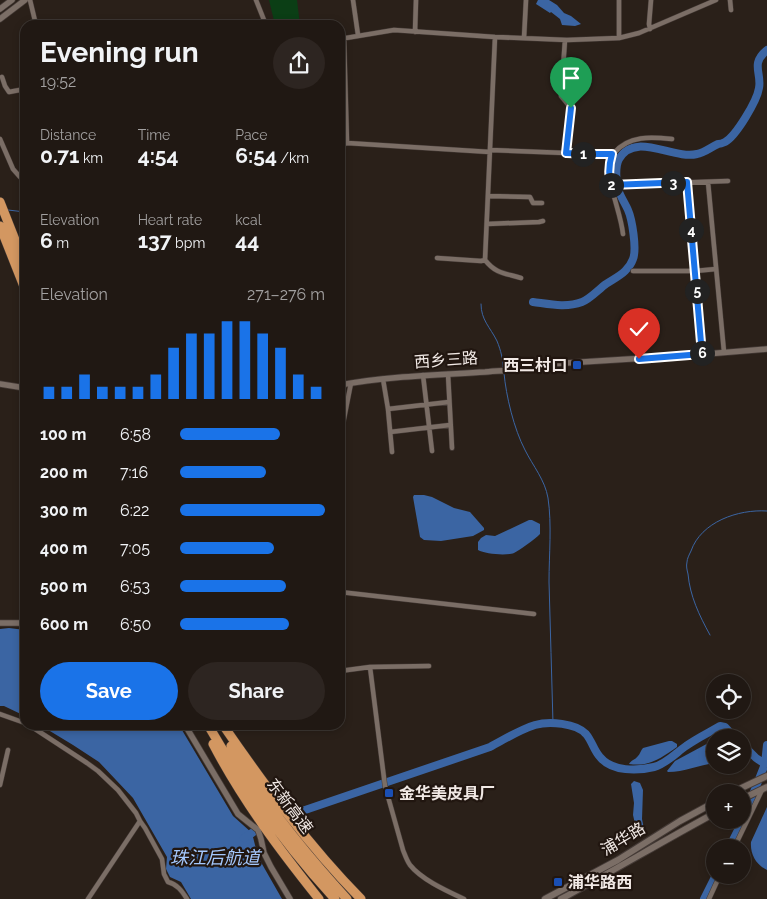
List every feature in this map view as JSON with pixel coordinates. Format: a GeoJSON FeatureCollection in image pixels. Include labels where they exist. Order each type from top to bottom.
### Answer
{"type":"FeatureCollection","features":[{"type":"Feature","properties":{"kind":"highway"},"geometry":{"type":"LineString","coordinates":[[0,202],[20,252]]}},
{"type":"Feature","properties":{"kind":"highway"},"geometry":{"type":"LineString","coordinates":[[0,226],[20,276]]}},
{"type":"Feature","properties":{"kind":"highway"},"geometry":{"type":"LineString","coordinates":[[207,730],[215,748],[248,804],[270,836],[319,899]]}},
{"type":"Feature","properties":{"kind":"highway","name":"东新高速"},"geometry":{"type":"LineString","coordinates":[[209,730],[256,802],[312,874],[335,899]]}},
{"type":"Feature","properties":{"kind":"highway","name":"东新高速"},"geometry":{"type":"LineString","coordinates":[[221,730],[242,765],[277,816],[347,899]]}},
{"type":"Feature","properties":{"kind":"highway"},"geometry":{"type":"LineString","coordinates":[[227,730],[268,789],[315,847],[361,899]]}},
{"type":"Feature","properties":{"kind":"main road","name":"浦华路"},"geometry":{"type":"LineString","coordinates":[[545,899],[618,860],[706,807]]}},
{"type":"Feature","properties":{"kind":"main road","name":"浦华路"},"geometry":{"type":"LineString","coordinates":[[561,899],[706,818]]}},
{"type":"Feature","properties":{"kind":"street"},"geometry":{"type":"LineString","coordinates":[[0,9],[12,0]]}},
{"type":"Feature","properties":{"kind":"street"},"geometry":{"type":"LineString","coordinates":[[0,19],[25,0]]}},
{"type":"Feature","properties":{"kind":"street"},"geometry":{"type":"LineString","coordinates":[[30,0],[35,20]]}},
{"type":"Feature","properties":{"kind":"street"},"geometry":{"type":"LineString","coordinates":[[256,0],[264,20]]}},
{"type":"Feature","properties":{"kind":"street"},"geometry":{"type":"LineString","coordinates":[[353,0],[358,35]]}},
{"type":"Feature","properties":{"kind":"street"},"geometry":{"type":"LineString","coordinates":[[415,32],[416,0]]}},
{"type":"Feature","properties":{"kind":"street"},"geometry":{"type":"LineString","coordinates":[[524,38],[526,0]]}},
{"type":"Feature","properties":{"kind":"street"},"geometry":{"type":"LineString","coordinates":[[619,38],[620,0]]}},
{"type":"Feature","properties":{"kind":"street"},"geometry":{"type":"LineString","coordinates":[[650,28],[651,0]]}},
{"type":"Feature","properties":{"kind":"street"},"geometry":{"type":"LineString","coordinates":[[345,37],[394,30],[565,40],[619,38],[639,33],[716,0]]}},
{"type":"Feature","properties":{"kind":"street"},"geometry":{"type":"LineString","coordinates":[[730,0],[730,10]]}},
{"type":"Feature","properties":{"kind":"street"},"geometry":{"type":"LineString","coordinates":[[495,37],[485,260],[498,272],[521,278]]}},
{"type":"Feature","properties":{"kind":"street"},"geometry":{"type":"LineString","coordinates":[[565,40],[561,96],[571,108],[566,153]]}},
{"type":"Feature","properties":{"kind":"street"},"geometry":{"type":"LineString","coordinates":[[2,77],[9,92],[20,90]]}},
{"type":"Feature","properties":{"kind":"street"},"geometry":{"type":"LineString","coordinates":[[345,117],[346,143],[490,151],[612,154]]}},
{"type":"Feature","properties":{"kind":"street"},"geometry":{"type":"LineString","coordinates":[[624,234],[610,179],[612,154],[627,142],[643,137],[672,139]]}},
{"type":"Feature","properties":{"kind":"street"},"geometry":{"type":"LineString","coordinates":[[0,138],[15,173],[20,177]]}},
{"type":"Feature","properties":{"kind":"street"},"geometry":{"type":"LineString","coordinates":[[0,155],[6,153]]}},
{"type":"Feature","properties":{"kind":"street"},"geometry":{"type":"LineString","coordinates":[[611,185],[728,181]]}},
{"type":"Feature","properties":{"kind":"street"},"geometry":{"type":"LineString","coordinates":[[687,182],[702,354]]}},
{"type":"Feature","properties":{"kind":"street"},"geometry":{"type":"LineString","coordinates":[[708,182],[724,352]]}},
{"type":"Feature","properties":{"kind":"street"},"geometry":{"type":"LineString","coordinates":[[488,196],[530,197],[533,203],[542,203]]}},
{"type":"Feature","properties":{"kind":"street"},"geometry":{"type":"LineString","coordinates":[[487,224],[543,221]]}},
{"type":"Feature","properties":{"kind":"street"},"geometry":{"type":"LineString","coordinates":[[438,258],[485,260]]}},
{"type":"Feature","properties":{"kind":"street"},"geometry":{"type":"LineString","coordinates":[[633,271],[716,269]]}},
{"type":"Feature","properties":{"kind":"street","name":"西乡三路"},"geometry":{"type":"LineString","coordinates":[[345,384],[383,379],[509,371],[536,368],[550,364],[767,349]]}},
{"type":"Feature","properties":{"kind":"street"},"geometry":{"type":"LineString","coordinates":[[448,374],[452,448]]}},
{"type":"Feature","properties":{"kind":"street"},"geometry":{"type":"LineString","coordinates":[[424,376],[432,451]]}},
{"type":"Feature","properties":{"kind":"street"},"geometry":{"type":"LineString","coordinates":[[383,379],[392,452]]}},
{"type":"Feature","properties":{"kind":"street"},"geometry":{"type":"LineString","coordinates":[[345,414],[351,383]]}},
{"type":"Feature","properties":{"kind":"street"},"geometry":{"type":"LineString","coordinates":[[0,384],[20,387]]}},
{"type":"Feature","properties":{"kind":"street"},"geometry":{"type":"LineString","coordinates":[[388,409],[449,402]]}},
{"type":"Feature","properties":{"kind":"street"},"geometry":{"type":"LineString","coordinates":[[390,432],[450,424]]}},
{"type":"Feature","properties":{"kind":"street"},"geometry":{"type":"LineString","coordinates":[[345,593],[534,614]]}},
{"type":"Feature","properties":{"kind":"street"},"geometry":{"type":"LineString","coordinates":[[0,622],[20,623]]}},
{"type":"Feature","properties":{"kind":"street"},"geometry":{"type":"LineString","coordinates":[[345,670],[429,666]]}},
{"type":"Feature","properties":{"kind":"street"},"geometry":{"type":"LineString","coordinates":[[370,668],[384,786],[403,850],[410,865],[415,870],[464,899]]}},
{"type":"Feature","properties":{"kind":"street"},"geometry":{"type":"LineString","coordinates":[[0,714],[20,721]]}},
{"type":"Feature","properties":{"kind":"street"},"geometry":{"type":"LineString","coordinates":[[36,730],[98,771],[118,790],[136,813],[162,858],[164,874],[168,882],[174,883],[187,899]]}},
{"type":"Feature","properties":{"kind":"street"},"geometry":{"type":"LineString","coordinates":[[188,730],[238,814],[258,830],[264,853],[290,899]]}},
{"type":"Feature","properties":{"kind":"street"},"geometry":{"type":"LineString","coordinates":[[0,785],[8,750]]}},
{"type":"Feature","properties":{"kind":"street"},"geometry":{"type":"LineString","coordinates":[[738,839],[760,790]]}},
{"type":"Feature","properties":{"kind":"street"},"geometry":{"type":"LineString","coordinates":[[88,899],[140,821]]}},
{"type":"Feature","properties":{"kind":"street"},"geometry":{"type":"LineString","coordinates":[[709,899],[716,884]]}},
{"type":"Feature","properties":{"kind":"green space"},"geometry":{"type":"Polygon","coordinates":[[[269,0],[297,0],[299,20],[274,20],[269,0]]]}},
{"type":"Feature","properties":{"kind":"water"},"geometry":{"type":"Polygon","coordinates":[[[538,0],[549,0],[581,24],[575,26],[562,25],[560,19],[536,4],[538,0]]]}},
{"type":"Feature","properties":{"kind":"water"},"geometry":{"type":"Polygon","coordinates":[[[414,495],[432,497],[454,508],[470,512],[484,530],[473,536],[441,541],[424,540],[420,537],[414,495]]]}},
{"type":"Feature","properties":{"kind":"water"},"geometry":{"type":"Polygon","coordinates":[[[529,520],[540,524],[540,534],[517,552],[501,554],[485,553],[478,550],[478,542],[486,535],[495,536],[529,520]]]}},
{"type":"Feature","properties":{"kind":"water"},"geometry":{"type":"Polygon","coordinates":[[[0,629],[20,629],[20,714],[0,706],[0,629]]]}},
{"type":"Feature","properties":{"kind":"water","name":"珠江后航道"},"geometry":{"type":"Polygon","coordinates":[[[48,730],[182,730],[233,816],[252,833],[258,857],[282,899],[191,899],[181,882],[170,877],[166,869],[167,857],[133,798],[99,762],[48,730]]]}},
{"type":"Feature","properties":{"kind":"water"},"geometry":{"type":"Polygon","coordinates":[[[669,741],[677,744],[677,747],[660,758],[649,763],[629,764],[638,756],[643,748],[669,741]]]}},
{"type":"Feature","properties":{"kind":"water"},"geometry":{"type":"Polygon","coordinates":[[[706,744],[706,764],[668,772],[675,761],[706,744]]]}},
{"type":"Feature","properties":{"kind":"water"},"geometry":{"type":"Polygon","coordinates":[[[634,781],[640,783],[643,790],[642,819],[645,834],[638,837],[633,815],[634,803],[631,784],[634,781]]]}},
{"type":"Feature","properties":{"kind":"water"},"geometry":{"type":"Polygon","coordinates":[[[767,807],[767,870],[757,862],[753,855],[751,842],[767,807]]]}},
{"type":"Feature","properties":{"kind":"waterway"},"geometry":{"type":"LineString","coordinates":[[533,302],[564,305],[582,302],[625,271],[633,259],[634,241],[630,214],[617,186],[616,170],[619,159],[626,151],[635,147],[655,148],[687,155],[700,153],[725,142],[740,126],[754,101],[760,83],[759,60],[767,50]]}},
{"type":"Feature","properties":{"kind":"waterway"},"geometry":{"type":"LineString","coordinates":[[8,210],[20,211]]}},
{"type":"Feature","properties":{"kind":"waterway"},"geometry":{"type":"LineString","coordinates":[[481,304],[484,319],[500,348],[503,369]]}},
{"type":"Feature","properties":{"kind":"waterway"},"geometry":{"type":"LineString","coordinates":[[504,373],[517,432],[542,479],[548,498],[550,519],[549,582],[553,723]]}},
{"type":"Feature","properties":{"kind":"waterway"},"geometry":{"type":"LineString","coordinates":[[710,635],[693,598],[687,566],[689,555],[703,532],[722,519],[744,512],[767,511]]}},
{"type":"Feature","properties":{"kind":"waterway"},"geometry":{"type":"LineString","coordinates":[[244,838],[264,824],[490,747],[523,729],[535,725],[555,723],[576,727],[586,734],[598,755],[605,762],[618,768],[626,769],[654,767],[667,761],[690,743],[706,734]]}},
{"type":"Feature","properties":{"kind":"waterway"},"geometry":{"type":"LineString","coordinates":[[715,729],[720,726],[727,729]]}},
{"type":"Feature","properties":{"kind":"waterway"},"geometry":{"type":"LineString","coordinates":[[751,753],[765,764],[767,745]]}},
{"type":"Feature","properties":{"kind":"waterway"},"geometry":{"type":"LineString","coordinates":[[734,839],[765,764]]}},
{"type":"Feature","properties":{"kind":"waterway"},"geometry":{"type":"LineString","coordinates":[[704,899],[712,884]]}},
{"type":"Feature","properties":{"kind":"place","name":"西三村口"},"geometry":{"type":"Point","coordinates":[577,365]}},
{"type":"Feature","properties":{"kind":"place","name":"金华美皮具厂"},"geometry":{"type":"Point","coordinates":[389,793]}},
{"type":"Feature","properties":{"kind":"place","name":"浦华路西"},"geometry":{"type":"Point","coordinates":[558,882]}},
{"type":"Feature","properties":{"kind":"route"},"geometry":{"type":"LineString","coordinates":[[571,108],[566,153],[612,154],[610,162],[611,185],[687,182],[702,354],[639,359]]}}]}
